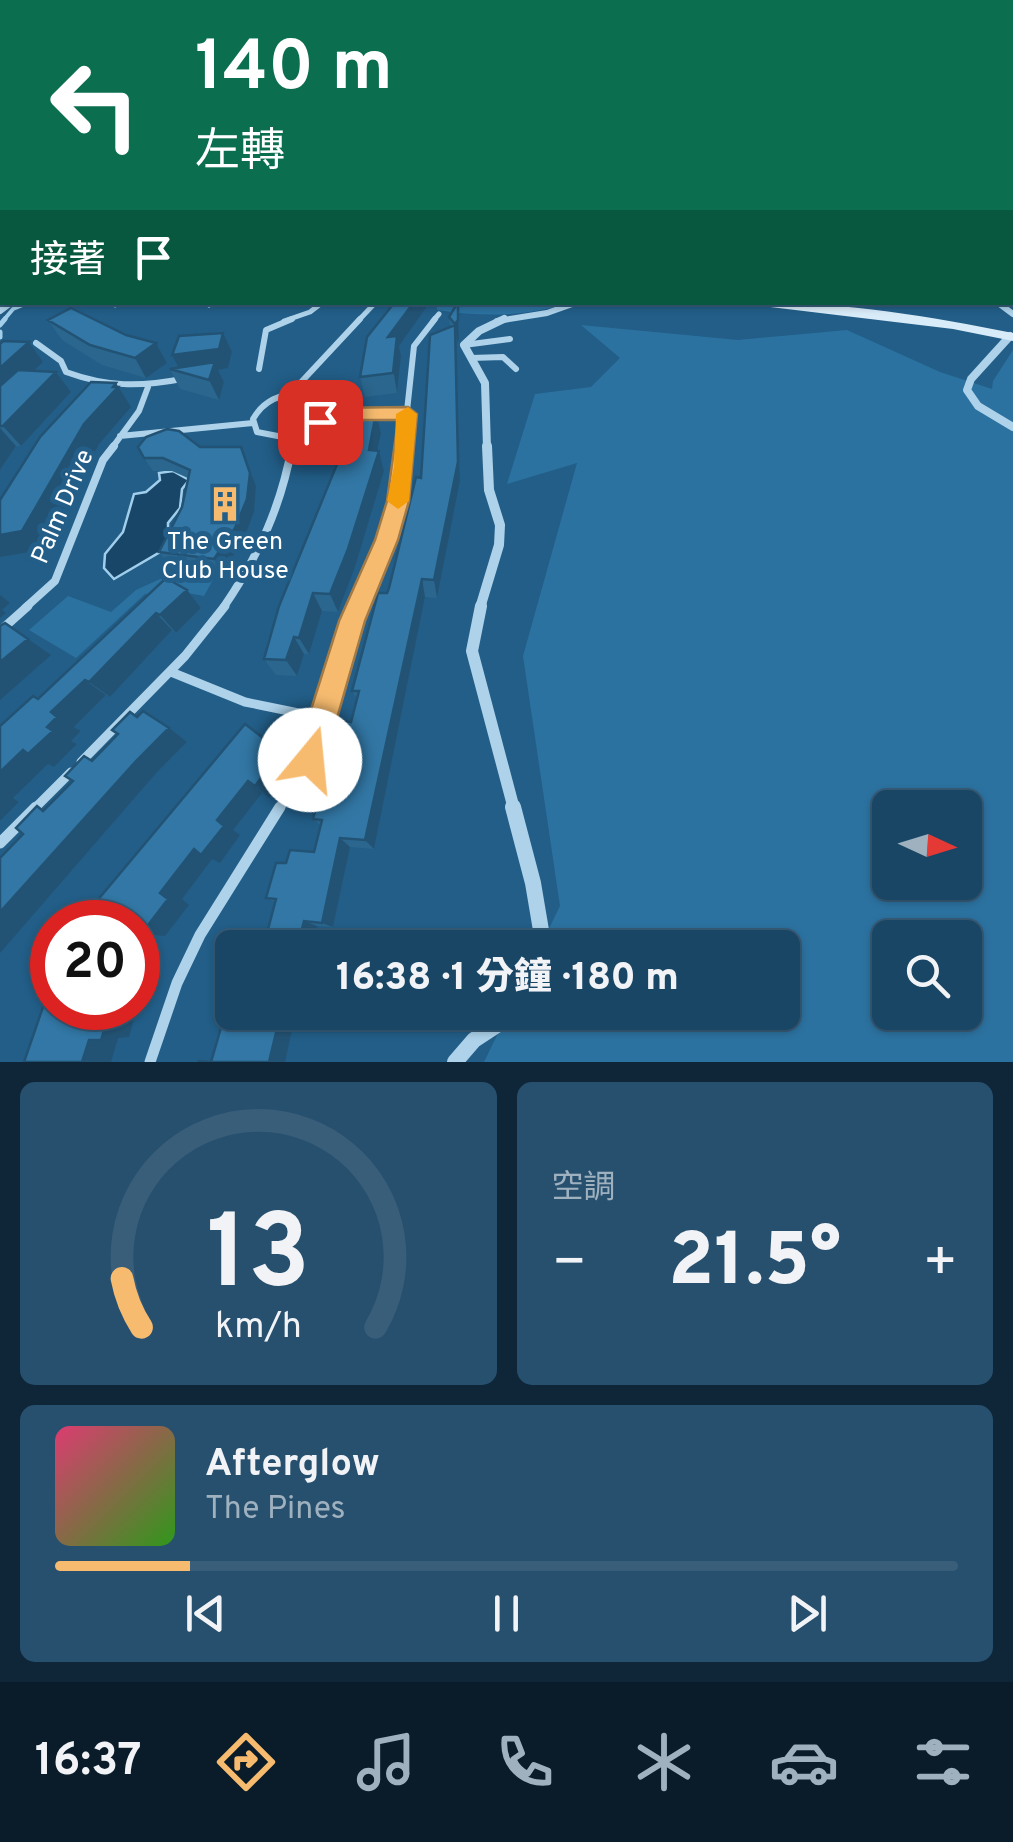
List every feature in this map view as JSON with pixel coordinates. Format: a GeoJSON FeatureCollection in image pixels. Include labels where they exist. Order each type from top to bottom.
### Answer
{"type":"FeatureCollection","features":[{"type":"Feature","properties":{"kind":"main road"},"geometry":{"type":"LineString","coordinates":[[786,305],[1011,336]]}},
{"type":"Feature","properties":{"kind":"street"},"geometry":{"type":"LineString","coordinates":[[541,930],[533,883],[472,651],[474,628],[500,546],[500,525],[488,490],[485,384],[464,345],[497,317],[530,317],[568,305]]}},
{"type":"Feature","properties":{"kind":"street"},"geometry":{"type":"LineString","coordinates":[[1011,336],[971,379],[966,390],[978,406],[1013,427]]}},
{"type":"Feature","properties":{"kind":"street"},"geometry":{"type":"LineString","coordinates":[[455,1062],[489,1030]]}},
{"type":"Feature","properties":{"kind":"lane"},"geometry":{"type":"LineString","coordinates":[[259,368],[266,330],[278,321],[314,312],[320,305]]}},
{"type":"Feature","properties":{"kind":"lane"},"geometry":{"type":"LineString","coordinates":[[253,423],[262,405],[292,393],[373,305]]}},
{"type":"Feature","properties":{"kind":"lane"},"geometry":{"type":"LineString","coordinates":[[150,1062],[177,983],[200,934],[310,760],[352,621],[398,501],[412,355],[438,314]]}},
{"type":"Feature","properties":{"kind":"lane"},"geometry":{"type":"LineString","coordinates":[[421,337],[436,340]]}},
{"type":"Feature","properties":{"kind":"lane"},"geometry":{"type":"LineString","coordinates":[[464,345],[510,339]]}},
{"type":"Feature","properties":{"kind":"lane"},"geometry":{"type":"LineString","coordinates":[[36,343],[85,379],[148,387],[188,378]]}},
{"type":"Feature","properties":{"kind":"lane"},"geometry":{"type":"LineString","coordinates":[[471,358],[503,356],[516,369]]}},
{"type":"Feature","properties":{"kind":"lane"},"geometry":{"type":"LineString","coordinates":[[53,372],[64,367]]}},
{"type":"Feature","properties":{"kind":"lane","name":"Palm Drive"},"geometry":{"type":"LineString","coordinates":[[0,631],[54,581],[64,566],[103,460],[144,403],[148,387]]}},
{"type":"Feature","properties":{"kind":"lane"},"geometry":{"type":"LineString","coordinates":[[292,393],[320,400],[324,414]]}},
{"type":"Feature","properties":{"kind":"lane"},"geometry":{"type":"LineString","coordinates":[[324,414],[408,414]]}},
{"type":"Feature","properties":{"kind":"lane"},"geometry":{"type":"LineString","coordinates":[[253,423],[265,436],[293,437],[312,429],[324,414]]}},
{"type":"Feature","properties":{"kind":"lane"},"geometry":{"type":"LineString","coordinates":[[120,436],[253,423]]}},
{"type":"Feature","properties":{"kind":"lane"},"geometry":{"type":"LineString","coordinates":[[0,843],[170,672],[228,600],[278,509],[293,437]]}},
{"type":"Feature","properties":{"kind":"lane"},"geometry":{"type":"LineString","coordinates":[[170,672],[210,692],[278,712],[323,718]]}},
{"type":"Feature","properties":{"kind":"shaded area"},"geometry":{"type":"Polygon","coordinates":[[[437,305],[561,305],[487,315],[437,310],[437,305]]]}},
{"type":"Feature","properties":{"kind":"shaded area"},"geometry":{"type":"Polygon","coordinates":[[[581,325],[738,340],[847,330],[940,372],[992,389],[1013,350],[1013,1062],[484,1062],[500,1030],[800,1030],[800,930],[548,930],[560,906],[523,656],[577,463],[507,484],[535,394],[591,387],[620,358],[581,325]]]}},
{"type":"Feature","properties":{"kind":"shaded area"},"geometry":{"type":"Polygon","coordinates":[[[173,471],[189,480],[182,489],[180,508],[168,523],[168,537],[160,552],[114,579],[104,568],[105,554],[123,532],[134,494],[146,492],[160,480],[159,473],[173,471]]]}},
{"type":"Feature","properties":{"kind":"shaded area"},"geometry":{"type":"Polygon","coordinates":[[[171,574],[215,576],[204,596],[176,591],[145,594],[76,658],[29,630],[68,596],[111,612],[136,590],[171,574]]]}},
{"type":"Feature","properties":{"kind":"building"},"geometry":{"type":"Polygon","coordinates":[[[393,305],[412,305],[388,337],[397,336],[393,373],[360,377],[367,337],[393,305]]]}},
{"type":"Feature","properties":{"kind":"building"},"geometry":{"type":"Polygon","coordinates":[[[456,305],[458,305],[455,324],[449,317],[456,305]]]}},
{"type":"Feature","properties":{"kind":"building"},"geometry":{"type":"Polygon","coordinates":[[[71,308],[126,335],[156,343],[135,358],[90,345],[48,320],[71,308]]]}},
{"type":"Feature","properties":{"kind":"building"},"geometry":{"type":"Polygon","coordinates":[[[455,325],[458,462],[434,580],[422,579],[365,840],[340,838],[322,923],[304,921],[302,930],[268,930],[276,899],[266,898],[276,863],[286,863],[290,850],[314,852],[322,820],[313,819],[321,788],[330,789],[343,721],[351,722],[359,691],[352,691],[378,593],[387,593],[389,588],[416,477],[421,478],[430,335],[455,325]]]}},
{"type":"Feature","properties":{"kind":"building"},"geometry":{"type":"Polygon","coordinates":[[[223,333],[219,349],[172,355],[179,336],[223,333]]]}},
{"type":"Feature","properties":{"kind":"building"},"geometry":{"type":"Polygon","coordinates":[[[29,342],[0,368],[0,344],[29,342]]]}},
{"type":"Feature","properties":{"kind":"building"},"geometry":{"type":"Polygon","coordinates":[[[215,362],[209,380],[170,369],[215,362]]]}},
{"type":"Feature","properties":{"kind":"building"},"geometry":{"type":"Polygon","coordinates":[[[18,370],[56,372],[0,426],[0,386],[18,370]]]}},
{"type":"Feature","properties":{"kind":"building"},"geometry":{"type":"Polygon","coordinates":[[[91,382],[116,383],[113,387],[118,387],[84,424],[22,531],[0,535],[0,500],[40,437],[91,382]]]}},
{"type":"Feature","properties":{"kind":"building"},"geometry":{"type":"Polygon","coordinates":[[[360,413],[376,413],[369,450],[379,451],[348,549],[330,594],[313,593],[299,638],[294,637],[286,660],[264,659],[279,606],[360,413]]]}},
{"type":"Feature","properties":{"kind":"building","name":"The Green Club House"},"geometry":{"type":"Polygon","coordinates":[[[167,429],[179,431],[200,447],[241,447],[250,473],[247,499],[235,528],[214,559],[159,552],[182,507],[190,470],[163,458],[144,458],[138,447],[146,437],[167,429]]]}},
{"type":"Feature","properties":{"kind":"building"},"geometry":{"type":"Polygon","coordinates":[[[166,578],[187,590],[160,615],[156,613],[89,682],[85,680],[51,712],[57,717],[47,727],[53,731],[28,754],[23,750],[0,772],[0,726],[33,696],[38,699],[166,578]]]}},
{"type":"Feature","properties":{"kind":"building"},"geometry":{"type":"Polygon","coordinates":[[[5,623],[28,639],[0,662],[0,626],[5,623]]]}},
{"type":"Feature","properties":{"kind":"building"},"geometry":{"type":"Polygon","coordinates":[[[143,711],[169,728],[0,912],[0,858],[23,834],[16,828],[37,806],[43,811],[73,781],[65,776],[84,756],[92,761],[118,734],[112,730],[130,712],[137,717],[143,711]]]}},
{"type":"Feature","properties":{"kind":"building"},"geometry":{"type":"Polygon","coordinates":[[[245,724],[275,747],[267,757],[274,761],[255,786],[248,781],[217,820],[224,826],[201,855],[194,849],[160,893],[168,899],[160,909],[160,900],[98,900],[245,724]]]}},
{"type":"Feature","properties":{"kind":"building"},"geometry":{"type":"Polygon","coordinates":[[[35,1030],[104,1030],[101,1040],[89,1040],[82,1062],[24,1062],[35,1030]]]}},
{"type":"Feature","properties":{"kind":"building"},"geometry":{"type":"Polygon","coordinates":[[[220,1030],[277,1030],[269,1062],[211,1062],[220,1030]]]}},
{"type":"Feature","properties":{"kind":"waterway"},"geometry":{"type":"LineString","coordinates":[[3,321],[13,309],[23,305]]}},
{"type":"Feature","properties":{"kind":"waterway"},"geometry":{"type":"LineString","coordinates":[[0,325],[5,319]]}},
{"type":"Feature","properties":{"kind":"waterway"},"geometry":{"type":"LineString","coordinates":[[0,332],[0,337]]}},
{"type":"Feature","properties":{"kind":"slow traffic"},"geometry":{"type":"LineString","coordinates":[[398,501],[405,466],[405,414]]}},
{"type":"Feature","properties":{"kind":"place","name":"The Green Club House"},"geometry":{"type":"Point","coordinates":[225,504]}},
{"type":"Feature","properties":{"kind":"route"},"geometry":{"type":"LineString","coordinates":[[310,760],[352,621],[398,501],[408,414],[324,414],[320,422]]}}]}
